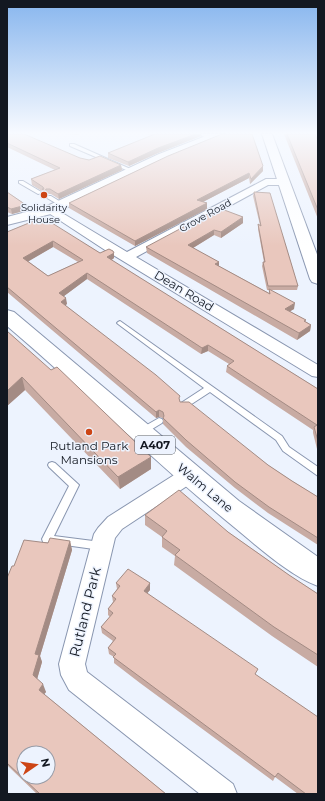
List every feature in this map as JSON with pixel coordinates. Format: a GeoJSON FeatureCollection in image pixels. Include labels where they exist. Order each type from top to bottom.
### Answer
{"type":"FeatureCollection","features":[{"type":"Feature","properties":{"kind":"main road","name":"Walm Lane"},"geometry":{"type":"LineString","coordinates":[[9,319],[92,388],[150,427],[189,475],[252,528],[318,574]]}},
{"type":"Feature","properties":{"kind":"street"},"geometry":{"type":"LineString","coordinates":[[7,221],[54,204],[132,171]]}},
{"type":"Feature","properties":{"kind":"street"},"geometry":{"type":"LineString","coordinates":[[280,171],[318,279]]}},
{"type":"Feature","properties":{"kind":"street","name":"Grove Road"},"geometry":{"type":"LineString","coordinates":[[127,257],[266,182],[284,182]]}},
{"type":"Feature","properties":{"kind":"street","name":"Dean Road"},"geometry":{"type":"LineString","coordinates":[[54,204],[127,257],[318,372]]}},
{"type":"Feature","properties":{"kind":"street","name":"Rutland Park"},"geometry":{"type":"LineString","coordinates":[[189,475],[115,523],[105,534],[72,664],[74,675],[78,681],[223,794]]}},
{"type":"Feature","properties":{"kind":"lane"},"geometry":{"type":"LineString","coordinates":[[20,182],[40,193]]}},
{"type":"Feature","properties":{"kind":"lane"},"geometry":{"type":"LineString","coordinates":[[120,324],[280,438],[286,449],[318,472]]}},
{"type":"Feature","properties":{"kind":"lane"},"geometry":{"type":"LineString","coordinates":[[184,405],[210,388]]}},
{"type":"Feature","properties":{"kind":"lane"},"geometry":{"type":"LineString","coordinates":[[52,465],[74,485],[47,540],[102,546]]}},
{"type":"Feature","properties":{"kind":"building"},"geometry":{"type":"Polygon","coordinates":[[[51,171],[107,171],[58,194],[50,189],[46,189],[45,191],[42,189],[44,189],[43,187],[31,179],[51,171]]]}},
{"type":"Feature","properties":{"kind":"building"},"geometry":{"type":"Polygon","coordinates":[[[136,171],[258,171],[251,179],[249,173],[197,200],[207,203],[135,241],[69,203],[136,171]]]}},
{"type":"Feature","properties":{"kind":"building"},"geometry":{"type":"Polygon","coordinates":[[[302,171],[318,171],[318,210],[302,171]]]}},
{"type":"Feature","properties":{"kind":"building"},"geometry":{"type":"Polygon","coordinates":[[[7,192],[26,205],[11,209],[7,207],[7,192]]]}},
{"type":"Feature","properties":{"kind":"building"},"geometry":{"type":"Polygon","coordinates":[[[254,192],[270,193],[298,286],[268,286],[258,224],[261,226],[254,192]]]}},
{"type":"Feature","properties":{"kind":"building"},"geometry":{"type":"Polygon","coordinates":[[[219,208],[243,217],[221,232],[214,230],[188,245],[219,262],[215,264],[270,294],[269,289],[295,303],[285,309],[306,320],[304,321],[311,325],[299,333],[146,247],[219,208]]]}},
{"type":"Feature","properties":{"kind":"building"},"geometry":{"type":"Polygon","coordinates":[[[44,218],[100,253],[109,249],[113,251],[114,253],[107,257],[318,389],[318,441],[314,427],[317,425],[227,366],[234,361],[208,345],[202,348],[87,273],[59,293],[66,298],[61,302],[156,375],[180,396],[180,402],[189,402],[268,465],[318,497],[318,538],[269,507],[235,482],[163,418],[163,412],[159,410],[156,412],[7,287],[7,232],[44,218]],[[53,241],[23,258],[48,276],[83,260],[53,241]]]}},
{"type":"Feature","properties":{"kind":"building"},"geometry":{"type":"Polygon","coordinates":[[[7,331],[51,370],[57,367],[151,457],[118,477],[22,377],[7,391],[7,331]]]}},
{"type":"Feature","properties":{"kind":"building"},"geometry":{"type":"Polygon","coordinates":[[[179,490],[228,532],[318,594],[318,655],[274,627],[175,555],[180,550],[162,537],[167,531],[145,515],[179,490]]]}},
{"type":"Feature","properties":{"kind":"building"},"geometry":{"type":"Polygon","coordinates":[[[50,538],[70,541],[35,654],[39,655],[33,675],[43,684],[39,690],[166,794],[40,794],[30,785],[56,785],[56,745],[16,745],[16,771],[7,763],[7,578],[12,566],[14,566],[24,540],[48,543],[50,538]]]}},
{"type":"Feature","properties":{"kind":"building"},"geometry":{"type":"Polygon","coordinates":[[[128,569],[150,583],[144,591],[258,669],[255,674],[318,717],[318,794],[306,794],[278,773],[275,777],[113,657],[116,654],[108,648],[116,638],[101,627],[113,613],[108,609],[116,599],[112,596],[120,586],[116,583],[128,569]]]}},
{"type":"Feature","properties":{"kind":"place","name":"Solidarity House"},"geometry":{"type":"Point","coordinates":[44,195]}},
{"type":"Feature","properties":{"kind":"place","name":"Rutland Park Mansions"},"geometry":{"type":"Point","coordinates":[89,432]}}]}
